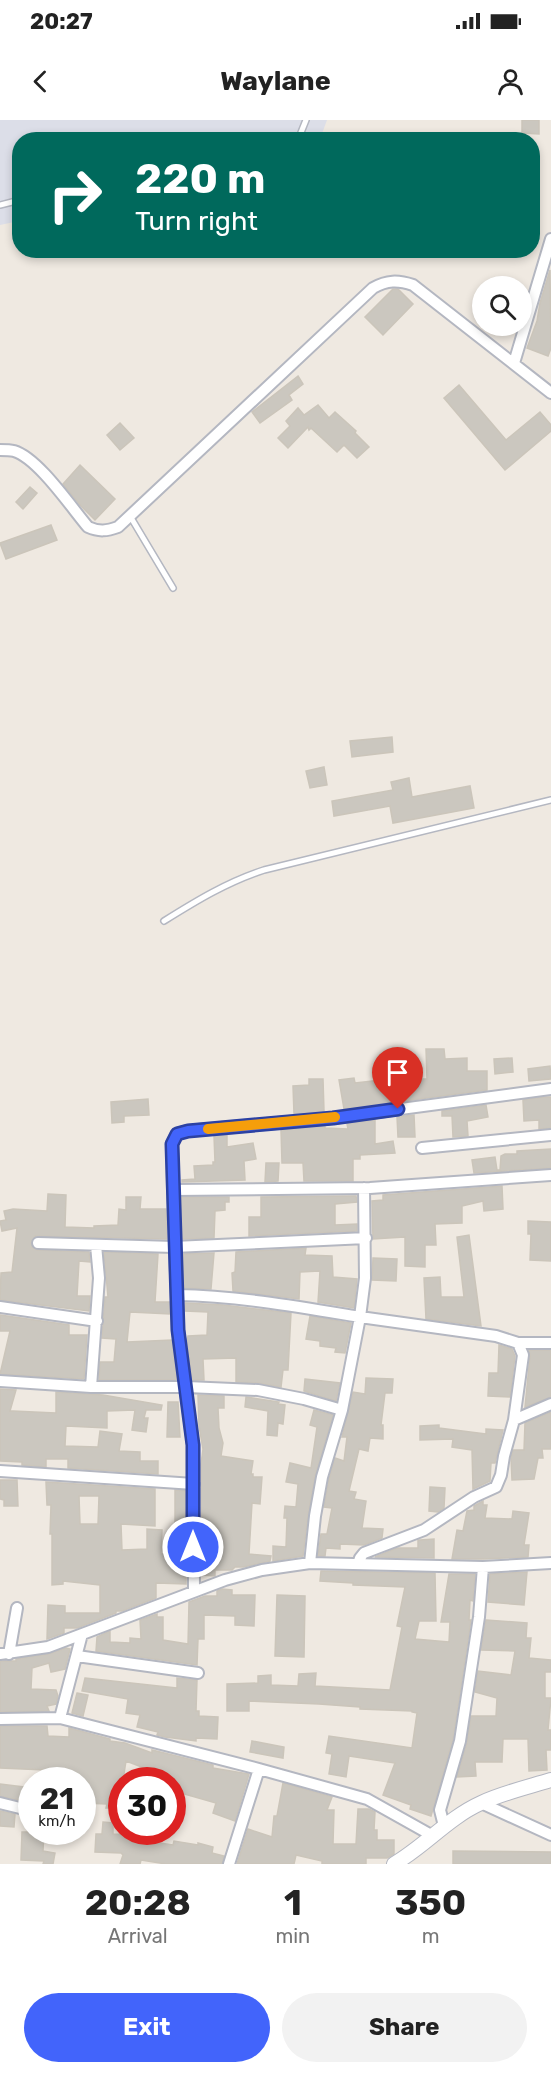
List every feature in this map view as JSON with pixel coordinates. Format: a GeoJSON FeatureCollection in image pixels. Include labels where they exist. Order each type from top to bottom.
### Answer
{"type":"FeatureCollection","features":[{"type":"Feature","properties":{"kind":"main road"},"geometry":{"type":"LineString","coordinates":[[394,1864],[444,1826],[481,1803],[551,1780]]}},
{"type":"Feature","properties":{"kind":"street"},"geometry":{"type":"LineString","coordinates":[[514,363],[551,239]]}},
{"type":"Feature","properties":{"kind":"street"},"geometry":{"type":"LineString","coordinates":[[0,450],[15,451],[39,468],[88,527],[96,531],[108,531],[118,527],[373,288],[384,282],[400,281],[413,285],[551,393]]}},
{"type":"Feature","properties":{"kind":"street"},"geometry":{"type":"LineString","coordinates":[[194,1591],[193,1445],[178,1330],[174,1247],[172,1144],[177,1134],[188,1131],[333,1118],[551,1089]]}},
{"type":"Feature","properties":{"kind":"street"},"geometry":{"type":"LineString","coordinates":[[422,1148],[551,1135]]}},
{"type":"Feature","properties":{"kind":"street"},"geometry":{"type":"LineString","coordinates":[[173,1190],[364,1188],[551,1175]]}},
{"type":"Feature","properties":{"kind":"street"},"geometry":{"type":"LineString","coordinates":[[310,1563],[322,1477],[342,1410],[360,1317],[365,1278],[364,1188]]}},
{"type":"Feature","properties":{"kind":"street"},"geometry":{"type":"LineString","coordinates":[[38,1242],[174,1247],[366,1238]]}},
{"type":"Feature","properties":{"kind":"street"},"geometry":{"type":"LineString","coordinates":[[91,1387],[99,1278],[96,1245]]}},
{"type":"Feature","properties":{"kind":"street"},"geometry":{"type":"LineString","coordinates":[[177,1294],[211,1295],[288,1305],[496,1336],[518,1343],[551,1343]]}},
{"type":"Feature","properties":{"kind":"street"},"geometry":{"type":"LineString","coordinates":[[0,1307],[97,1321]]}},
{"type":"Feature","properties":{"kind":"street"},"geometry":{"type":"LineString","coordinates":[[358,1564],[364,1553],[424,1530],[499,1483],[514,1420],[523,1355],[518,1343]]}},
{"type":"Feature","properties":{"kind":"street"},"geometry":{"type":"LineString","coordinates":[[0,1381],[91,1387],[258,1390],[304,1399],[342,1410]]}},
{"type":"Feature","properties":{"kind":"street"},"geometry":{"type":"LineString","coordinates":[[514,1420],[551,1404]]}},
{"type":"Feature","properties":{"kind":"street"},"geometry":{"type":"LineString","coordinates":[[0,1471],[194,1484]]}},
{"type":"Feature","properties":{"kind":"street"},"geometry":{"type":"LineString","coordinates":[[17,1608],[4,1654],[48,1647],[194,1591],[262,1570],[310,1563],[483,1568],[551,1563]]}},
{"type":"Feature","properties":{"kind":"street"},"geometry":{"type":"LineString","coordinates":[[444,1826],[440,1810],[460,1741],[483,1568]]}},
{"type":"Feature","properties":{"kind":"street"},"geometry":{"type":"LineString","coordinates":[[60,1718],[82,1634]]}},
{"type":"Feature","properties":{"kind":"street"},"geometry":{"type":"LineString","coordinates":[[77,1656],[198,1673]]}},
{"type":"Feature","properties":{"kind":"street"},"geometry":{"type":"LineString","coordinates":[[0,1719],[60,1718],[259,1769],[368,1799],[433,1836]]}},
{"type":"Feature","properties":{"kind":"street"},"geometry":{"type":"LineString","coordinates":[[229,1864],[259,1769]]}},
{"type":"Feature","properties":{"kind":"street"},"geometry":{"type":"LineString","coordinates":[[0,1803],[18,1808]]}},
{"type":"Feature","properties":{"kind":"street"},"geometry":{"type":"LineString","coordinates":[[481,1803],[551,1835]]}},
{"type":"Feature","properties":{"kind":"lane"},"geometry":{"type":"LineString","coordinates":[[130,516],[172,588]]}},
{"type":"Feature","properties":{"kind":"lane"},"geometry":{"type":"LineString","coordinates":[[164,921],[211,892],[264,870],[551,800]]}},
{"type":"Feature","properties":{"kind":"shaded area"},"geometry":{"type":"Polygon","coordinates":[[[0,120],[327,120],[323,132],[12,132],[12,222],[0,225],[0,120]]]}},
{"type":"Feature","properties":{"kind":"building"},"geometry":{"type":"Polygon","coordinates":[[[522,120],[539,120],[539,132],[522,132],[522,120]]]}},
{"type":"Feature","properties":{"kind":"building"},"geometry":{"type":"Polygon","coordinates":[[[550,270],[551,348],[548,356],[527,348],[537,321],[550,270]]]}},
{"type":"Feature","properties":{"kind":"building"},"geometry":{"type":"Polygon","coordinates":[[[393,289],[398,289],[413,304],[383,335],[365,317],[393,289]]]}},
{"type":"Feature","properties":{"kind":"building"},"geometry":{"type":"Polygon","coordinates":[[[298,376],[303,384],[289,395],[292,400],[260,423],[252,412],[298,376]]]}},
{"type":"Feature","properties":{"kind":"building"},"geometry":{"type":"Polygon","coordinates":[[[459,385],[506,440],[540,412],[551,425],[551,431],[505,470],[444,398],[459,385]]]}},
{"type":"Feature","properties":{"kind":"building"},"geometry":{"type":"Polygon","coordinates":[[[318,405],[329,418],[335,412],[356,431],[355,433],[369,447],[357,458],[344,445],[337,452],[308,427],[288,448],[278,438],[290,426],[286,421],[298,408],[304,415],[318,405]]]}},
{"type":"Feature","properties":{"kind":"building"},"geometry":{"type":"Polygon","coordinates":[[[120,423],[134,438],[120,450],[107,435],[120,423]]]}},
{"type":"Feature","properties":{"kind":"building"},"geometry":{"type":"Polygon","coordinates":[[[80,465],[115,499],[95,520],[63,484],[80,465]]]}},
{"type":"Feature","properties":{"kind":"building"},"geometry":{"type":"Polygon","coordinates":[[[30,487],[37,493],[23,509],[16,502],[30,487]]]}},
{"type":"Feature","properties":{"kind":"building"},"geometry":{"type":"Polygon","coordinates":[[[51,525],[57,540],[6,559],[0,543],[51,525]]]}},
{"type":"Feature","properties":{"kind":"building"},"geometry":{"type":"Polygon","coordinates":[[[392,737],[393,752],[352,757],[350,741],[392,737]]]}},
{"type":"Feature","properties":{"kind":"building"},"geometry":{"type":"Polygon","coordinates":[[[324,767],[327,785],[310,788],[306,771],[324,767]]]}},
{"type":"Feature","properties":{"kind":"building"},"geometry":{"type":"Polygon","coordinates":[[[409,778],[412,797],[470,786],[474,808],[393,823],[390,806],[334,816],[332,801],[393,790],[391,782],[409,778]]]}},
{"type":"Feature","properties":{"kind":"building"},"geometry":{"type":"Polygon","coordinates":[[[426,1049],[444,1049],[445,1059],[467,1058],[467,1071],[487,1071],[487,1090],[344,1109],[339,1080],[354,1078],[355,1083],[390,1079],[427,1079],[426,1049]]]}},
{"type":"Feature","properties":{"kind":"building"},"geometry":{"type":"Polygon","coordinates":[[[512,1058],[513,1072],[495,1074],[494,1059],[512,1058]]]}},
{"type":"Feature","properties":{"kind":"building"},"geometry":{"type":"Polygon","coordinates":[[[550,1066],[551,1079],[529,1081],[528,1069],[550,1066]]]}},
{"type":"Feature","properties":{"kind":"building"},"geometry":{"type":"Polygon","coordinates":[[[309,1079],[323,1079],[324,1111],[294,1114],[293,1086],[309,1085],[309,1079]]]}},
{"type":"Feature","properties":{"kind":"building"},"geometry":{"type":"Polygon","coordinates":[[[551,1097],[551,1128],[539,1129],[539,1120],[524,1121],[523,1100],[551,1097]]]}},
{"type":"Feature","properties":{"kind":"building"},"geometry":{"type":"Polygon","coordinates":[[[148,1099],[149,1115],[124,1116],[124,1122],[112,1123],[111,1102],[148,1099]]]}},
{"type":"Feature","properties":{"kind":"building"},"geometry":{"type":"Polygon","coordinates":[[[486,1105],[488,1117],[467,1121],[468,1136],[453,1137],[452,1116],[442,1116],[442,1111],[486,1105]]]}},
{"type":"Feature","properties":{"kind":"building"},"geometry":{"type":"Polygon","coordinates":[[[414,1115],[415,1137],[398,1137],[397,1117],[414,1115]]]}},
{"type":"Feature","properties":{"kind":"building"},"geometry":{"type":"Polygon","coordinates":[[[375,1120],[375,1144],[393,1141],[395,1153],[360,1155],[360,1159],[353,1159],[353,1181],[304,1181],[303,1163],[282,1163],[281,1130],[325,1126],[325,1128],[348,1129],[347,1124],[375,1120]]]}},
{"type":"Feature","properties":{"kind":"building"},"geometry":{"type":"Polygon","coordinates":[[[227,1135],[227,1147],[253,1143],[256,1159],[244,1161],[245,1180],[182,1182],[182,1180],[195,1179],[194,1166],[213,1165],[215,1162],[214,1136],[227,1135]]]}},
{"type":"Feature","properties":{"kind":"building"},"geometry":{"type":"Polygon","coordinates":[[[551,1149],[551,1168],[474,1173],[472,1160],[495,1157],[497,1170],[500,1170],[501,1156],[505,1154],[551,1149]]]}},
{"type":"Feature","properties":{"kind":"building"},"geometry":{"type":"Polygon","coordinates":[[[266,1163],[279,1163],[278,1181],[265,1182],[266,1163]]]}},
{"type":"Feature","properties":{"kind":"building"},"geometry":{"type":"Polygon","coordinates":[[[502,1186],[503,1209],[484,1211],[483,1201],[462,1206],[462,1223],[435,1224],[436,1245],[425,1245],[425,1267],[405,1266],[405,1237],[373,1239],[372,1201],[383,1200],[383,1195],[502,1186]]]}},
{"type":"Feature","properties":{"kind":"building"},"geometry":{"type":"Polygon","coordinates":[[[48,1194],[66,1195],[65,1227],[94,1228],[94,1226],[118,1225],[119,1209],[126,1210],[126,1197],[141,1197],[140,1209],[166,1209],[167,1239],[35,1236],[31,1243],[32,1247],[37,1250],[89,1252],[90,1262],[79,1261],[77,1296],[90,1296],[89,1311],[0,1300],[1,1273],[12,1272],[17,1228],[2,1231],[0,1221],[6,1220],[4,1211],[13,1209],[47,1211],[48,1194]]]}},
{"type":"Feature","properties":{"kind":"building"},"geometry":{"type":"Polygon","coordinates":[[[356,1196],[357,1202],[335,1204],[335,1225],[357,1224],[357,1231],[249,1236],[249,1217],[261,1217],[261,1197],[356,1196]]]}},
{"type":"Feature","properties":{"kind":"building"},"geometry":{"type":"Polygon","coordinates":[[[181,1197],[229,1197],[229,1202],[225,1202],[225,1210],[215,1211],[214,1238],[182,1239],[181,1197]]]}},
{"type":"Feature","properties":{"kind":"building"},"geometry":{"type":"Polygon","coordinates":[[[528,1221],[551,1222],[551,1261],[530,1260],[531,1234],[528,1234],[528,1221]]]}},
{"type":"Feature","properties":{"kind":"building"},"geometry":{"type":"Polygon","coordinates":[[[469,1235],[481,1326],[426,1319],[424,1278],[440,1277],[441,1297],[464,1297],[457,1237],[469,1235]]]}},
{"type":"Feature","properties":{"kind":"building"},"geometry":{"type":"Polygon","coordinates":[[[306,1248],[305,1255],[332,1256],[333,1277],[357,1279],[354,1308],[318,1302],[320,1271],[300,1272],[299,1299],[233,1291],[232,1273],[235,1272],[236,1252],[306,1248]]]}},
{"type":"Feature","properties":{"kind":"building"},"geometry":{"type":"Polygon","coordinates":[[[104,1252],[158,1254],[155,1302],[170,1302],[170,1314],[130,1312],[127,1342],[172,1340],[177,1380],[99,1380],[100,1362],[114,1362],[116,1339],[102,1338],[105,1297],[108,1297],[104,1252]]]}},
{"type":"Feature","properties":{"kind":"building"},"geometry":{"type":"Polygon","coordinates":[[[214,1253],[211,1289],[184,1288],[183,1254],[214,1253]]]}},
{"type":"Feature","properties":{"kind":"building"},"geometry":{"type":"Polygon","coordinates":[[[373,1258],[397,1259],[396,1281],[372,1280],[373,1258]]]}},
{"type":"Feature","properties":{"kind":"building"},"geometry":{"type":"Polygon","coordinates":[[[185,1303],[291,1313],[288,1370],[283,1370],[281,1387],[236,1382],[236,1358],[203,1359],[204,1380],[192,1380],[187,1340],[188,1336],[207,1335],[208,1312],[185,1311],[185,1303]]]}},
{"type":"Feature","properties":{"kind":"building"},"geometry":{"type":"Polygon","coordinates":[[[0,1315],[69,1325],[69,1335],[87,1335],[84,1379],[0,1374],[10,1331],[0,1331],[0,1315]]]}},
{"type":"Feature","properties":{"kind":"building"},"geometry":{"type":"Polygon","coordinates":[[[310,1316],[351,1323],[345,1353],[335,1352],[336,1348],[320,1346],[320,1341],[306,1339],[310,1316]]]}},
{"type":"Feature","properties":{"kind":"building"},"geometry":{"type":"Polygon","coordinates":[[[499,1345],[512,1349],[515,1356],[510,1397],[488,1396],[489,1373],[498,1373],[499,1345]]]}},
{"type":"Feature","properties":{"kind":"building"},"geometry":{"type":"Polygon","coordinates":[[[529,1350],[551,1350],[551,1397],[525,1407],[530,1356],[529,1350]]]}},
{"type":"Feature","properties":{"kind":"building"},"geometry":{"type":"Polygon","coordinates":[[[366,1378],[393,1379],[392,1393],[385,1393],[381,1425],[383,1425],[383,1439],[370,1438],[368,1451],[359,1449],[349,1491],[356,1492],[354,1499],[366,1501],[362,1528],[383,1529],[382,1538],[364,1545],[340,1544],[340,1549],[326,1548],[325,1556],[318,1556],[321,1534],[327,1534],[332,1508],[324,1507],[329,1479],[335,1458],[344,1461],[347,1437],[342,1437],[353,1392],[365,1394],[366,1378]]]}},
{"type":"Feature","properties":{"kind":"building"},"geometry":{"type":"Polygon","coordinates":[[[305,1379],[340,1383],[336,1401],[304,1391],[305,1379]]]}},
{"type":"Feature","properties":{"kind":"building"},"geometry":{"type":"Polygon","coordinates":[[[0,1389],[16,1390],[10,1411],[56,1413],[56,1392],[103,1395],[162,1405],[161,1410],[146,1410],[144,1418],[148,1418],[146,1432],[132,1430],[135,1410],[107,1411],[107,1428],[66,1426],[65,1446],[98,1447],[100,1431],[122,1434],[119,1451],[140,1452],[140,1461],[158,1461],[158,1474],[68,1468],[68,1459],[46,1459],[46,1467],[22,1465],[22,1462],[0,1461],[0,1389]]]}},
{"type":"Feature","properties":{"kind":"building"},"geometry":{"type":"Polygon","coordinates":[[[198,1395],[224,1396],[224,1408],[218,1408],[219,1428],[223,1443],[221,1456],[253,1461],[251,1474],[253,1477],[262,1477],[260,1504],[252,1503],[249,1554],[271,1556],[270,1561],[235,1567],[232,1570],[215,1570],[215,1576],[201,1575],[203,1449],[199,1426],[198,1395]]]}},
{"type":"Feature","properties":{"kind":"building"},"geometry":{"type":"Polygon","coordinates":[[[246,1397],[285,1405],[283,1424],[278,1423],[277,1436],[267,1435],[268,1411],[245,1407],[246,1397]]]}},
{"type":"Feature","properties":{"kind":"building"},"geometry":{"type":"Polygon","coordinates":[[[168,1402],[178,1402],[180,1437],[167,1437],[168,1402]]]}},
{"type":"Feature","properties":{"kind":"building"},"geometry":{"type":"Polygon","coordinates":[[[314,1410],[333,1415],[315,1476],[303,1556],[273,1561],[273,1546],[286,1547],[285,1506],[296,1507],[298,1484],[286,1482],[290,1463],[311,1468],[317,1427],[310,1425],[314,1410]]]}},
{"type":"Feature","properties":{"kind":"building"},"geometry":{"type":"Polygon","coordinates":[[[551,1412],[551,1449],[542,1449],[543,1458],[538,1458],[534,1479],[512,1480],[511,1458],[513,1450],[524,1450],[525,1423],[551,1412]]]}},
{"type":"Feature","properties":{"kind":"building"},"geometry":{"type":"Polygon","coordinates":[[[439,1425],[439,1428],[486,1434],[486,1429],[503,1430],[495,1463],[491,1463],[490,1481],[473,1489],[472,1450],[452,1447],[453,1439],[420,1440],[420,1426],[439,1425]]]}},
{"type":"Feature","properties":{"kind":"building"},"geometry":{"type":"Polygon","coordinates":[[[0,1480],[17,1480],[18,1506],[4,1506],[4,1500],[0,1499],[0,1480]]]}},
{"type":"Feature","properties":{"kind":"building"},"geometry":{"type":"Polygon","coordinates":[[[46,1482],[155,1489],[155,1526],[121,1524],[122,1550],[147,1549],[147,1529],[162,1530],[161,1554],[167,1554],[167,1562],[186,1563],[186,1584],[156,1583],[156,1598],[122,1611],[116,1611],[116,1613],[77,1628],[64,1628],[64,1633],[47,1639],[48,1605],[65,1606],[65,1613],[100,1613],[100,1585],[63,1581],[63,1584],[52,1585],[51,1505],[47,1505],[46,1482]],[[79,1496],[80,1524],[98,1524],[99,1496],[79,1496]]]}},
{"type":"Feature","properties":{"kind":"building"},"geometry":{"type":"Polygon","coordinates":[[[430,1487],[445,1488],[444,1508],[438,1512],[429,1511],[430,1487]]]}},
{"type":"Feature","properties":{"kind":"building"},"geometry":{"type":"Polygon","coordinates":[[[175,1490],[186,1491],[186,1532],[175,1532],[175,1490]]]}},
{"type":"Feature","properties":{"kind":"building"},"geometry":{"type":"Polygon","coordinates":[[[483,1501],[483,1505],[487,1505],[485,1518],[512,1519],[513,1511],[529,1513],[524,1545],[529,1545],[528,1557],[452,1559],[457,1530],[463,1531],[467,1511],[474,1510],[474,1506],[483,1501]]]}},
{"type":"Feature","properties":{"kind":"building"},"geometry":{"type":"Polygon","coordinates":[[[434,1539],[434,1558],[375,1557],[397,1548],[418,1548],[418,1540],[434,1539]]]}},
{"type":"Feature","properties":{"kind":"building"},"geometry":{"type":"Polygon","coordinates":[[[321,1571],[435,1573],[436,1621],[419,1621],[415,1639],[449,1642],[450,1622],[441,1622],[449,1574],[475,1574],[473,1601],[470,1600],[469,1620],[471,1620],[453,1739],[431,1816],[410,1809],[411,1805],[383,1795],[395,1763],[349,1756],[346,1777],[329,1774],[332,1754],[326,1753],[329,1736],[412,1748],[417,1713],[319,1704],[249,1701],[249,1711],[227,1711],[227,1684],[258,1683],[258,1676],[271,1675],[271,1685],[298,1686],[299,1674],[316,1673],[315,1686],[390,1690],[402,1627],[397,1626],[405,1587],[320,1581],[321,1571]]]}},
{"type":"Feature","properties":{"kind":"building"},"geometry":{"type":"Polygon","coordinates":[[[527,1572],[524,1605],[488,1602],[490,1574],[527,1572]]]}},
{"type":"Feature","properties":{"kind":"building"},"geometry":{"type":"Polygon","coordinates":[[[232,1590],[232,1595],[255,1595],[254,1626],[235,1625],[235,1616],[204,1615],[204,1639],[198,1639],[197,1665],[96,1651],[97,1637],[110,1631],[110,1642],[130,1643],[130,1638],[141,1639],[140,1620],[157,1614],[157,1617],[163,1617],[163,1640],[188,1644],[189,1602],[205,1596],[217,1596],[217,1591],[232,1590]]]}},
{"type":"Feature","properties":{"kind":"building"},"geometry":{"type":"Polygon","coordinates":[[[277,1595],[305,1596],[304,1657],[275,1656],[277,1595]]]}},
{"type":"Feature","properties":{"kind":"building"},"geometry":{"type":"Polygon","coordinates":[[[486,1620],[527,1623],[526,1638],[531,1638],[529,1658],[551,1660],[551,1672],[545,1672],[545,1698],[551,1698],[548,1730],[551,1730],[551,1750],[546,1750],[547,1770],[529,1771],[528,1739],[503,1739],[502,1762],[475,1762],[476,1776],[457,1777],[467,1743],[471,1716],[496,1716],[497,1698],[475,1692],[478,1671],[511,1675],[515,1651],[481,1650],[486,1620]]]}},
{"type":"Feature","properties":{"kind":"building"},"geometry":{"type":"Polygon","coordinates":[[[66,1648],[70,1649],[65,1669],[51,1672],[49,1663],[32,1668],[31,1689],[56,1690],[58,1696],[56,1704],[47,1706],[49,1711],[0,1712],[0,1661],[16,1661],[16,1659],[49,1654],[66,1648]]]}},
{"type":"Feature","properties":{"kind":"building"},"geometry":{"type":"Polygon","coordinates":[[[85,1678],[177,1688],[177,1678],[197,1680],[196,1711],[199,1711],[199,1716],[218,1717],[217,1739],[196,1738],[196,1741],[165,1737],[157,1735],[158,1732],[137,1727],[140,1715],[126,1713],[128,1699],[82,1691],[85,1678]]]}},
{"type":"Feature","properties":{"kind":"building"},"geometry":{"type":"Polygon","coordinates":[[[77,1693],[88,1695],[83,1716],[72,1713],[77,1693]]]}},
{"type":"Feature","properties":{"kind":"building"},"geometry":{"type":"Polygon","coordinates":[[[0,1726],[47,1726],[48,1736],[69,1737],[69,1728],[152,1753],[152,1750],[213,1765],[213,1768],[249,1774],[235,1821],[213,1813],[216,1803],[186,1794],[186,1767],[142,1767],[126,1761],[125,1767],[108,1767],[108,1808],[106,1808],[107,1804],[96,1804],[96,1767],[0,1768],[0,1726]]]}},
{"type":"Feature","properties":{"kind":"building"},"geometry":{"type":"Polygon","coordinates":[[[252,1741],[284,1747],[283,1758],[250,1752],[252,1741]]]}},
{"type":"Feature","properties":{"kind":"building"},"geometry":{"type":"Polygon","coordinates":[[[283,1783],[332,1797],[327,1810],[334,1810],[333,1844],[356,1844],[358,1809],[369,1809],[375,1812],[374,1830],[377,1830],[377,1840],[394,1840],[394,1854],[387,1858],[366,1858],[366,1864],[322,1864],[322,1861],[296,1855],[294,1864],[237,1864],[248,1829],[272,1837],[274,1816],[277,1816],[283,1783]]]}},
{"type":"Feature","properties":{"kind":"building"},"geometry":{"type":"Polygon","coordinates":[[[0,1784],[18,1786],[18,1800],[0,1796],[0,1784]]]}},
{"type":"Feature","properties":{"kind":"building"},"geometry":{"type":"Polygon","coordinates":[[[0,1811],[15,1814],[14,1827],[0,1826],[0,1811]]]}},
{"type":"Feature","properties":{"kind":"building"},"geometry":{"type":"Polygon","coordinates":[[[103,1822],[108,1822],[108,1845],[186,1845],[186,1843],[198,1845],[198,1843],[213,1847],[212,1853],[224,1856],[222,1864],[166,1864],[141,1860],[140,1864],[120,1864],[123,1855],[121,1853],[95,1852],[96,1834],[102,1834],[103,1822]]]}},
{"type":"Feature","properties":{"kind":"building"},"geometry":{"type":"Polygon","coordinates":[[[22,1845],[43,1845],[43,1851],[55,1853],[53,1864],[43,1864],[44,1861],[21,1860],[22,1845]]]}},
{"type":"Feature","properties":{"kind":"building"},"geometry":{"type":"Polygon","coordinates":[[[453,1851],[551,1852],[551,1864],[453,1864],[453,1851]]]}},
{"type":"Feature","properties":{"kind":"slow traffic"},"geometry":{"type":"LineString","coordinates":[[208,1129],[335,1117]]}},
{"type":"Feature","properties":{"kind":"route"},"geometry":{"type":"LineString","coordinates":[[193,1547],[193,1445],[178,1330],[172,1144],[177,1134],[188,1131],[333,1118],[398,1109]]}}]}
